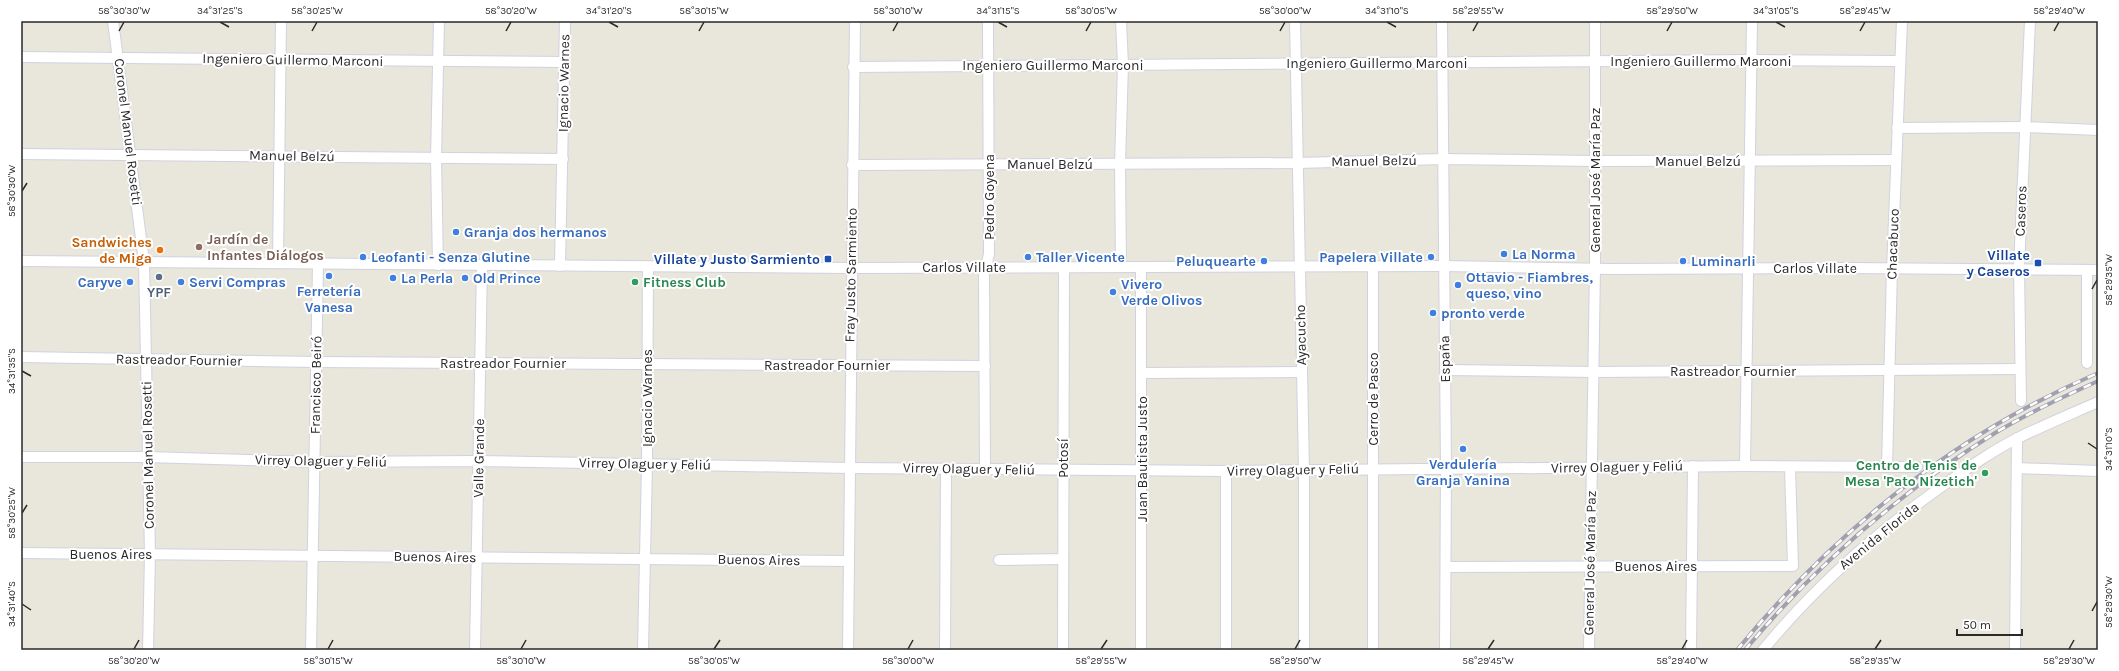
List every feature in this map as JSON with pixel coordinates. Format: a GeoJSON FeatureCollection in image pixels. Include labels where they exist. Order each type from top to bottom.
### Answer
{"type":"FeatureCollection","features":[{"type":"Feature","properties":{"kind":"street","name":"Coronel Manuel Rosetti"},"geometry":{"type":"LineString","coordinates":[[113,21],[144,262],[150,554],[148,650]]}},
{"type":"Feature","properties":{"kind":"street"},"geometry":{"type":"LineString","coordinates":[[278,264],[281,21]]}},
{"type":"Feature","properties":{"kind":"street"},"geometry":{"type":"LineString","coordinates":[[438,265],[436,158],[439,21]]}},
{"type":"Feature","properties":{"kind":"street","name":"Ignacio Warnes"},"geometry":{"type":"LineString","coordinates":[[560,266],[565,21]]}},
{"type":"Feature","properties":{"kind":"street","name":"Fray Justo Sarmiento"},"geometry":{"type":"LineString","coordinates":[[848,650],[853,67],[855,21]]}},
{"type":"Feature","properties":{"kind":"street","name":"Pedro Goyena"},"geometry":{"type":"LineString","coordinates":[[985,468],[984,274],[989,254],[988,21]]}},
{"type":"Feature","properties":{"kind":"street"},"geometry":{"type":"LineString","coordinates":[[1121,21],[1123,65],[1120,164],[1121,267]]}},
{"type":"Feature","properties":{"kind":"street","name":"Ayacucho"},"geometry":{"type":"LineString","coordinates":[[1295,21],[1304,470],[1304,650]]}},
{"type":"Feature","properties":{"kind":"street","name":"España"},"geometry":{"type":"LineString","coordinates":[[1442,21],[1443,266],[1446,370],[1445,650]]}},
{"type":"Feature","properties":{"kind":"street","name":"General José María Paz"},"geometry":{"type":"LineString","coordinates":[[1589,650],[1595,268],[1595,21]]}},
{"type":"Feature","properties":{"kind":"street"},"geometry":{"type":"LineString","coordinates":[[1745,466],[1752,21]]}},
{"type":"Feature","properties":{"kind":"street","name":"Chacabuco"},"geometry":{"type":"LineString","coordinates":[[1887,467],[1892,269],[1902,21]]}},
{"type":"Feature","properties":{"kind":"street","name":"Caseros"},"geometry":{"type":"LineString","coordinates":[[2021,401],[2019,369],[2020,268],[2024,127],[2030,21]]}},
{"type":"Feature","properties":{"kind":"street","name":"Ingeniero Guillermo Marconi"},"geometry":{"type":"LineString","coordinates":[[21,57],[565,62]]}},
{"type":"Feature","properties":{"kind":"street","name":"Ingeniero Guillermo Marconi"},"geometry":{"type":"LineString","coordinates":[[853,67],[1751,60],[1900,61]]}},
{"type":"Feature","properties":{"kind":"street"},"geometry":{"type":"LineString","coordinates":[[1898,128],[2024,127],[2098,130]]}},
{"type":"Feature","properties":{"kind":"street","name":"Manuel Belzú"},"geometry":{"type":"LineString","coordinates":[[21,154],[563,159]]}},
{"type":"Feature","properties":{"kind":"street","name":"Manuel Belzú"},"geometry":{"type":"LineString","coordinates":[[852,165],[1298,163],[1443,159],[1594,161],[1896,160]]}},
{"type":"Feature","properties":{"kind":"street","name":"Carlos Villate"},"geometry":{"type":"LineString","coordinates":[[21,262],[851,268],[1064,266],[1140,268],[1373,268],[1443,266],[1595,268],[2020,268],[2098,270]]}},
{"type":"Feature","properties":{"kind":"street","name":"Francisco Beiró"},"geometry":{"type":"LineString","coordinates":[[311,650],[318,264]]}},
{"type":"Feature","properties":{"kind":"street","name":"Valle Grande"},"geometry":{"type":"LineString","coordinates":[[475,650],[482,265]]}},
{"type":"Feature","properties":{"kind":"street","name":"Potosí"},"geometry":{"type":"LineString","coordinates":[[1063,650],[1064,266]]}},
{"type":"Feature","properties":{"kind":"street","name":"Ignacio Warnes"},"geometry":{"type":"LineString","coordinates":[[643,650],[647,464],[646,364],[648,267]]}},
{"type":"Feature","properties":{"kind":"street","name":"Juan Bautista Justo"},"geometry":{"type":"LineString","coordinates":[[1140,268],[1142,469],[1141,650]]}},
{"type":"Feature","properties":{"kind":"street","name":"Cerro de Pasco"},"geometry":{"type":"LineString","coordinates":[[1373,268],[1372,469],[1374,650]]}},
{"type":"Feature","properties":{"kind":"street"},"geometry":{"type":"LineString","coordinates":[[2087,270],[2087,363]]}},
{"type":"Feature","properties":{"kind":"street","name":"Rastreador Fournier"},"geometry":{"type":"LineString","coordinates":[[21,357],[316,362],[985,366]]}},
{"type":"Feature","properties":{"kind":"street","name":"Rastreador Fournier"},"geometry":{"type":"LineString","coordinates":[[1446,370],[1593,372],[2019,369]]}},
{"type":"Feature","properties":{"kind":"street"},"geometry":{"type":"LineString","coordinates":[[1141,373],[1302,372]]}},
{"type":"Feature","properties":{"kind":"street","name":"Avenida Florida"},"geometry":{"type":"LineString","coordinates":[[1763,650],[1789,618],[1840,567],[1900,517],[1950,481],[2017,438],[2098,402]]}},
{"type":"Feature","properties":{"kind":"street"},"geometry":{"type":"LineString","coordinates":[[2015,650],[2017,438]]}},
{"type":"Feature","properties":{"kind":"street","name":"Virrey Olaguer y Feliú"},"geometry":{"type":"LineString","coordinates":[[21,457],[147,457],[315,462],[478,461],[849,468],[985,468],[1063,470],[1142,469],[1226,471],[1693,466],[1917,467]]}},
{"type":"Feature","properties":{"kind":"street"},"geometry":{"type":"LineString","coordinates":[[1691,650],[1693,466]]}},
{"type":"Feature","properties":{"kind":"street","name":"Buenos Aires"},"geometry":{"type":"LineString","coordinates":[[1446,567],[1793,566],[1790,467]]}},
{"type":"Feature","properties":{"kind":"street"},"geometry":{"type":"LineString","coordinates":[[945,650],[946,468]]}},
{"type":"Feature","properties":{"kind":"street"},"geometry":{"type":"LineString","coordinates":[[2017,468],[2098,470]]}},
{"type":"Feature","properties":{"kind":"street"},"geometry":{"type":"LineString","coordinates":[[1226,471],[1226,650]]}},
{"type":"Feature","properties":{"kind":"street","name":"Buenos Aires"},"geometry":{"type":"LineString","coordinates":[[21,553],[848,561]]}},
{"type":"Feature","properties":{"kind":"street"},"geometry":{"type":"LineString","coordinates":[[999,560],[1063,559]]}},
{"type":"Feature","properties":{"kind":"railway"},"geometry":{"type":"LineString","coordinates":[[1737,650],[1775,606],[1815,565],[1857,526],[1901,490],[1947,456],[1995,425],[2098,373]]}},
{"type":"Feature","properties":{"kind":"railway"},"geometry":{"type":"LineString","coordinates":[[1745,650],[1801,588],[1831,559],[1862,531],[1927,479],[1960,455],[2007,426],[2098,381]]}},
{"type":"Feature","properties":{"kind":"place","name":"Granja dos hermanos"},"geometry":{"type":"Point","coordinates":[456,232]}},
{"type":"Feature","properties":{"kind":"place","name":"Jardín de Infantes Diálogos"},"geometry":{"type":"Point","coordinates":[199,247]}},
{"type":"Feature","properties":{"kind":"place","name":"Sandwiches de Miga"},"geometry":{"type":"Point","coordinates":[160,250]}},
{"type":"Feature","properties":{"kind":"place","name":"La Norma"},"geometry":{"type":"Point","coordinates":[1504,254]}},
{"type":"Feature","properties":{"kind":"place","name":"Leofanti - Senza Glutine"},"geometry":{"type":"Point","coordinates":[363,257]}},
{"type":"Feature","properties":{"kind":"place","name":"Taller Vicente"},"geometry":{"type":"Point","coordinates":[1028,257]}},
{"type":"Feature","properties":{"kind":"place","name":"Papelera Villate"},"geometry":{"type":"Point","coordinates":[1431,257]}},
{"type":"Feature","properties":{"kind":"place","name":"Villate y Justo Sarmiento"},"geometry":{"type":"Point","coordinates":[828,259]}},
{"type":"Feature","properties":{"kind":"place","name":"Peluquearte"},"geometry":{"type":"Point","coordinates":[1264,261]}},
{"type":"Feature","properties":{"kind":"place","name":"Luminarli"},"geometry":{"type":"Point","coordinates":[1683,261]}},
{"type":"Feature","properties":{"kind":"place","name":"Villate y Caseros"},"geometry":{"type":"Point","coordinates":[2038,263]}},
{"type":"Feature","properties":{"kind":"place","name":"Ferretería Vanesa"},"geometry":{"type":"Point","coordinates":[329,276]}},
{"type":"Feature","properties":{"kind":"place","name":"YPF"},"geometry":{"type":"Point","coordinates":[159,277]}},
{"type":"Feature","properties":{"kind":"place","name":"La Perla"},"geometry":{"type":"Point","coordinates":[393,278]}},
{"type":"Feature","properties":{"kind":"place","name":"Old Prince"},"geometry":{"type":"Point","coordinates":[465,278]}},
{"type":"Feature","properties":{"kind":"place","name":"Caryve"},"geometry":{"type":"Point","coordinates":[130,282]}},
{"type":"Feature","properties":{"kind":"place","name":"Servi Compras"},"geometry":{"type":"Point","coordinates":[181,282]}},
{"type":"Feature","properties":{"kind":"place","name":"Fitness Club"},"geometry":{"type":"Point","coordinates":[635,282]}},
{"type":"Feature","properties":{"kind":"place","name":"Ottavio - Fiambres, queso, vino"},"geometry":{"type":"Point","coordinates":[1458,285]}},
{"type":"Feature","properties":{"kind":"place","name":"Vivero Verde Olivos"},"geometry":{"type":"Point","coordinates":[1113,292]}},
{"type":"Feature","properties":{"kind":"place","name":"pronto verde"},"geometry":{"type":"Point","coordinates":[1433,313]}},
{"type":"Feature","properties":{"kind":"place","name":"Verdulería Granja Yanina"},"geometry":{"type":"Point","coordinates":[1463,449]}},
{"type":"Feature","properties":{"kind":"place","name":"Centro de Tenis de Mesa 'Pato Nizetich'"},"geometry":{"type":"Point","coordinates":[1985,473]}}]}
